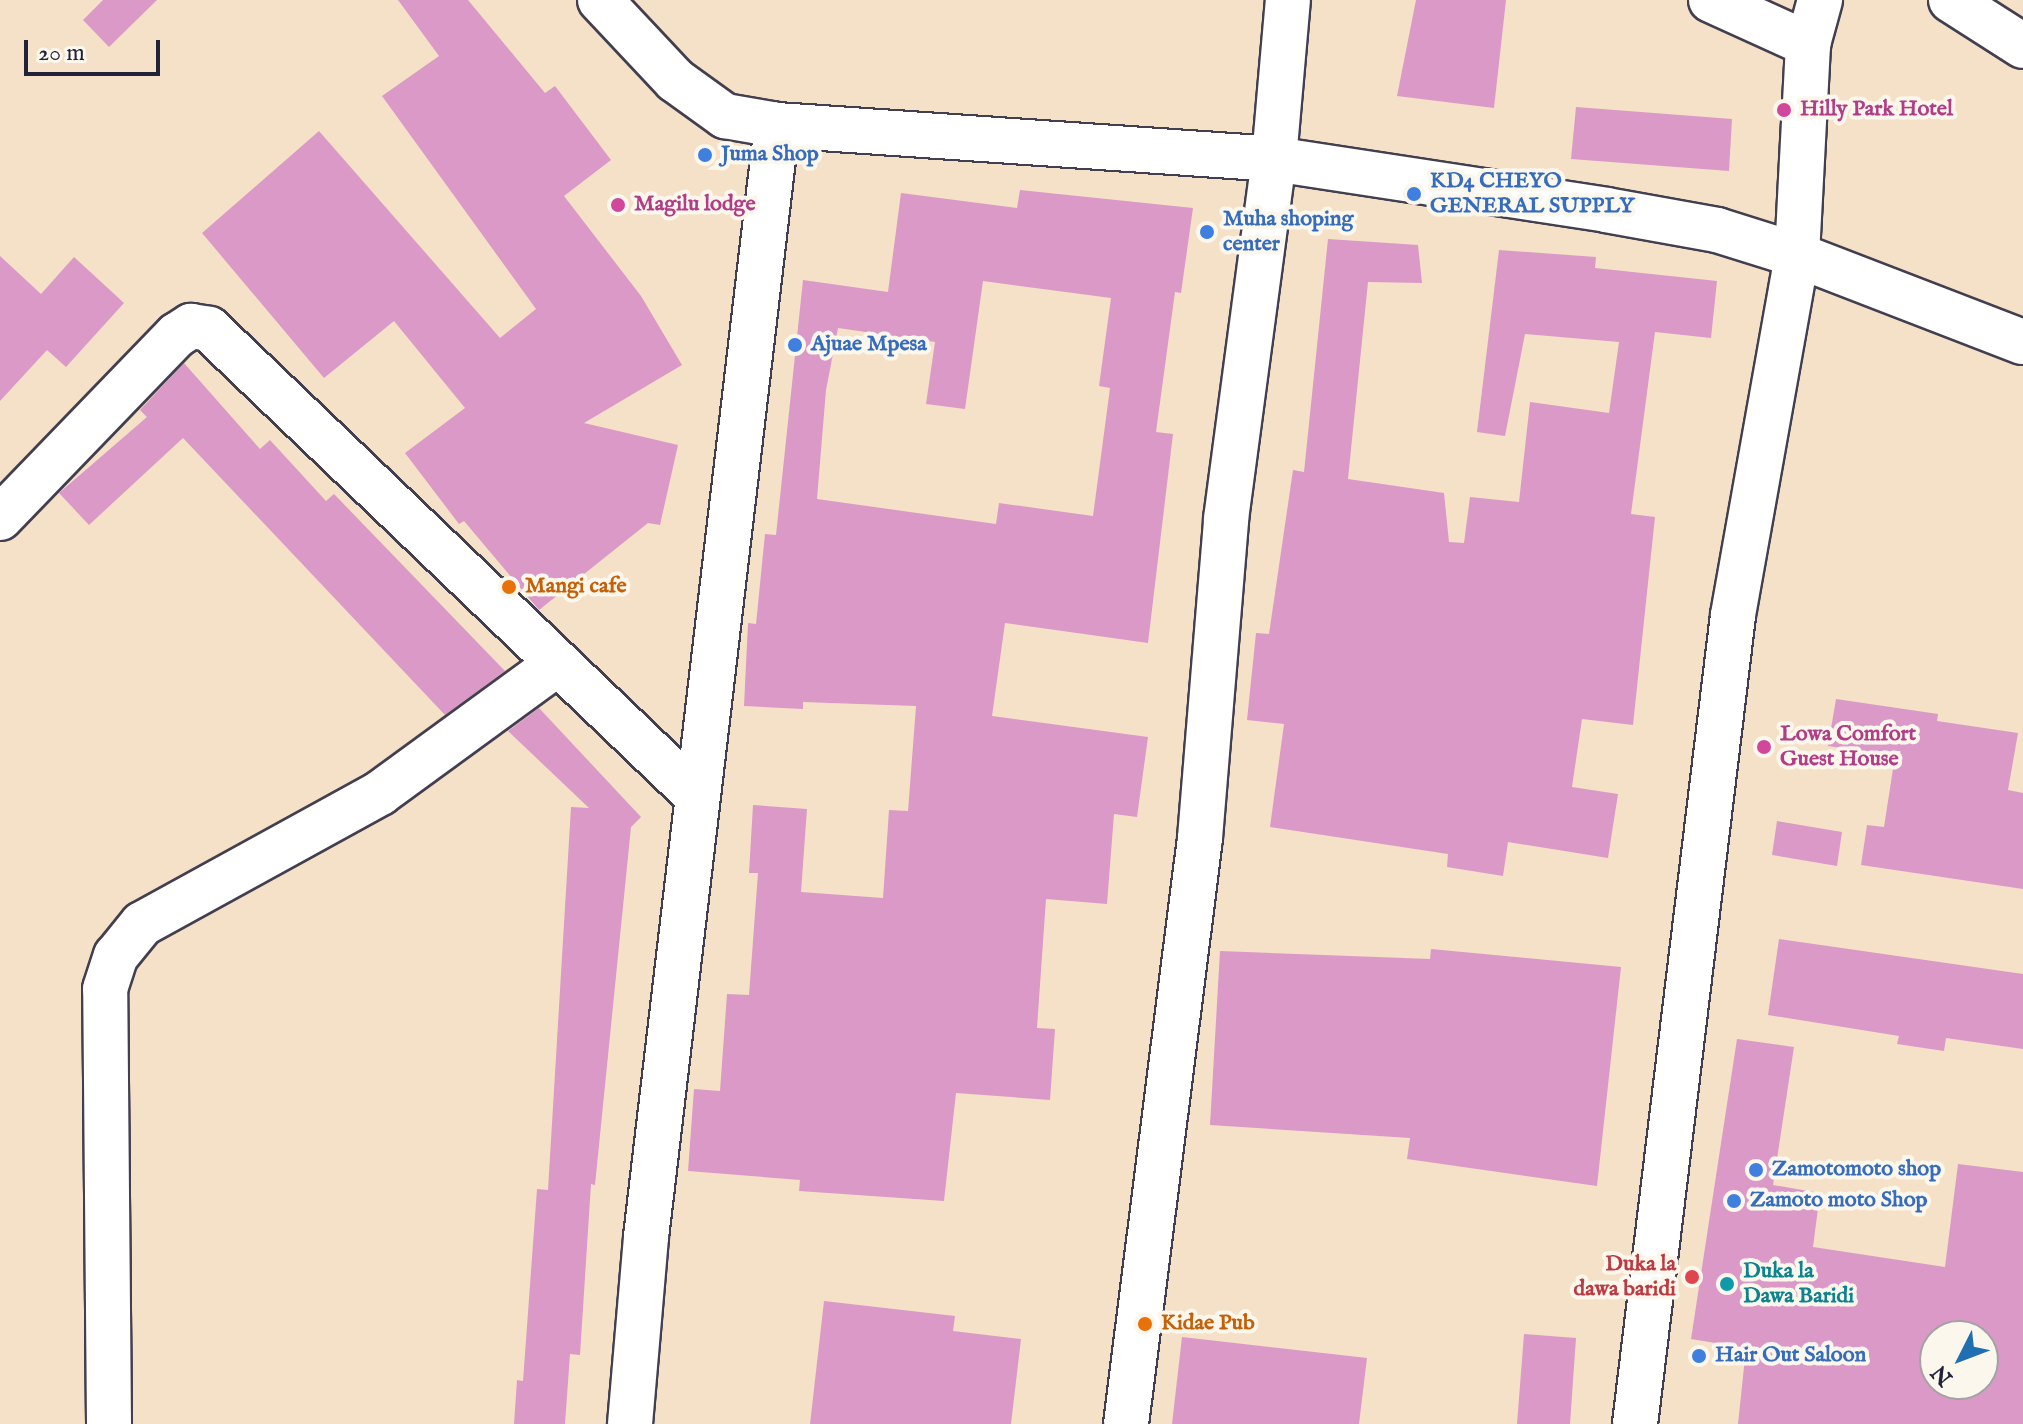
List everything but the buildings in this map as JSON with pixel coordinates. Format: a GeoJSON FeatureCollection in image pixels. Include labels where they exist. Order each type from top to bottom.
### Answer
{"type":"FeatureCollection","features":[{"type":"Feature","properties":{"kind":"street"},"geometry":{"type":"LineString","coordinates":[[600,0],[694,94],[725,116],[777,125],[1274,159],[1620,212],[1717,230],[1797,255],[2023,342]]}},
{"type":"Feature","properties":{"kind":"street"},"geometry":{"type":"LineString","coordinates":[[1126,1424],[1200,838],[1226,519],[1274,159],[1288,0]]}},
{"type":"Feature","properties":{"kind":"street"},"geometry":{"type":"LineString","coordinates":[[1711,0],[1808,44]]}},
{"type":"Feature","properties":{"kind":"street"},"geometry":{"type":"LineString","coordinates":[[1635,1424],[1733,615],[1797,255],[1808,44],[1820,0]]}},
{"type":"Feature","properties":{"kind":"street"},"geometry":{"type":"LineString","coordinates":[[1951,0],[2023,46]]}},
{"type":"Feature","properties":{"kind":"street"},"geometry":{"type":"LineString","coordinates":[[630,1424],[697,796],[777,125]]}},
{"type":"Feature","properties":{"kind":"street"},"geometry":{"type":"LineString","coordinates":[[0,518],[177,335],[200,325],[226,343],[697,796]]}},
{"type":"Feature","properties":{"kind":"street"},"geometry":{"type":"LineString","coordinates":[[109,1424],[105,989],[116,956],[142,924],[380,793],[557,664]]}},
{"type":"Feature","properties":{"kind":"place","name":"Hilly Park Hotel"},"geometry":{"type":"Point","coordinates":[1784,110]}},
{"type":"Feature","properties":{"kind":"place","name":"Juma Shop"},"geometry":{"type":"Point","coordinates":[705,155]}},
{"type":"Feature","properties":{"kind":"place","name":"KD4 CHEYO GENERAL SUPPLY"},"geometry":{"type":"Point","coordinates":[1414,194]}},
{"type":"Feature","properties":{"kind":"place","name":"Magilu lodge"},"geometry":{"type":"Point","coordinates":[618,205]}},
{"type":"Feature","properties":{"kind":"place","name":"Muha shoping center"},"geometry":{"type":"Point","coordinates":[1207,232]}},
{"type":"Feature","properties":{"kind":"place","name":"Ajuae Mpesa"},"geometry":{"type":"Point","coordinates":[795,345]}},
{"type":"Feature","properties":{"kind":"place","name":"Mangi cafe"},"geometry":{"type":"Point","coordinates":[509,587]}},
{"type":"Feature","properties":{"kind":"place","name":"Lowa Comfort Guest House"},"geometry":{"type":"Point","coordinates":[1764,747]}},
{"type":"Feature","properties":{"kind":"place","name":"Zamotomoto shop"},"geometry":{"type":"Point","coordinates":[1756,1170]}},
{"type":"Feature","properties":{"kind":"place","name":"Zamoto moto Shop"},"geometry":{"type":"Point","coordinates":[1734,1201]}},
{"type":"Feature","properties":{"kind":"place","name":"Duka la dawa baridi"},"geometry":{"type":"Point","coordinates":[1692,1277]}},
{"type":"Feature","properties":{"kind":"place","name":"Duka la Dawa Baridi"},"geometry":{"type":"Point","coordinates":[1727,1284]}},
{"type":"Feature","properties":{"kind":"place","name":"Kidae Pub"},"geometry":{"type":"Point","coordinates":[1145,1324]}},
{"type":"Feature","properties":{"kind":"place","name":"Hair Out Saloon"},"geometry":{"type":"Point","coordinates":[1699,1356]}}]}
